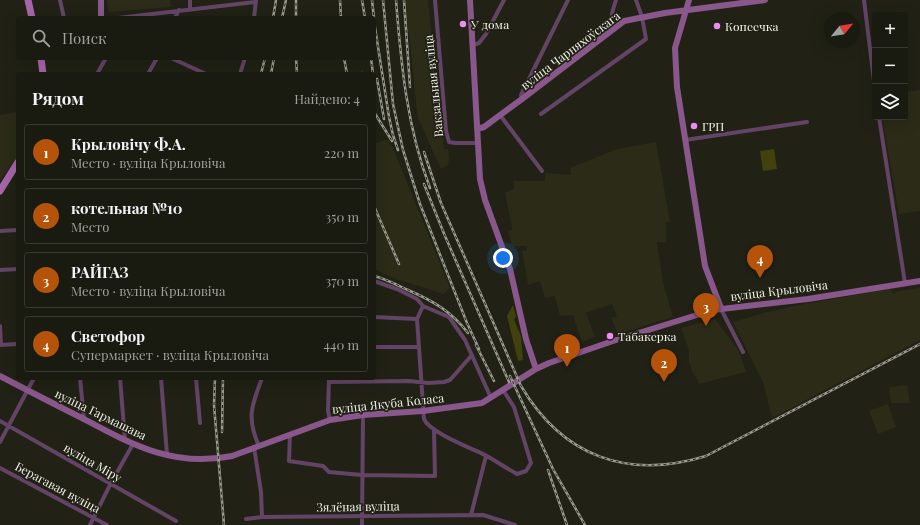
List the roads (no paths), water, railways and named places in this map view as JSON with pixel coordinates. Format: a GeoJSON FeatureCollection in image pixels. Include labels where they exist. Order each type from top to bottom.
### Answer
{"type":"FeatureCollection","features":[{"type":"Feature","properties":{"kind":"main road"},"geometry":{"type":"LineString","coordinates":[[28,0],[32,16]]}},
{"type":"Feature","properties":{"kind":"main road"},"geometry":{"type":"LineString","coordinates":[[41,60],[43,72]]}},
{"type":"Feature","properties":{"kind":"main road"},"geometry":{"type":"LineString","coordinates":[[0,191],[16,165]]}},
{"type":"Feature","properties":{"kind":"street"},"geometry":{"type":"LineString","coordinates":[[60,0],[64,16]]}},
{"type":"Feature","properties":{"kind":"street"},"geometry":{"type":"LineString","coordinates":[[101,0],[101,16]]}},
{"type":"Feature","properties":{"kind":"street"},"geometry":{"type":"LineString","coordinates":[[190,0],[190,9]]}},
{"type":"Feature","properties":{"kind":"street","name":"Вакзальная вуліца"},"geometry":{"type":"LineString","coordinates":[[435,0],[446,131],[449,142],[477,143]]}},
{"type":"Feature","properties":{"kind":"street"},"geometry":{"type":"LineString","coordinates":[[470,0],[480,179],[482,189],[510,270],[526,339],[536,369]]}},
{"type":"Feature","properties":{"kind":"street"},"geometry":{"type":"LineString","coordinates":[[473,45],[480,44],[504,0]]}},
{"type":"Feature","properties":{"kind":"street"},"geometry":{"type":"LineString","coordinates":[[522,99],[522,93],[568,0]]}},
{"type":"Feature","properties":{"kind":"street"},"geometry":{"type":"LineString","coordinates":[[614,28],[612,26],[612,17],[616,0]]}},
{"type":"Feature","properties":{"kind":"street"},"geometry":{"type":"LineString","coordinates":[[541,114],[646,39],[642,16],[636,0]]}},
{"type":"Feature","properties":{"kind":"street"},"geometry":{"type":"LineString","coordinates":[[689,0],[675,48],[677,88],[684,140],[705,266],[721,308],[743,352]]}},
{"type":"Feature","properties":{"kind":"street","name":"вуліца Чарняхоўскага"},"geometry":{"type":"LineString","coordinates":[[477,129],[484,127],[624,21],[642,16],[765,0]]}},
{"type":"Feature","properties":{"kind":"street"},"geometry":{"type":"LineString","coordinates":[[864,0],[874,84]]}},
{"type":"Feature","properties":{"kind":"street"},"geometry":{"type":"LineString","coordinates":[[141,16],[256,1],[254,16]]}},
{"type":"Feature","properties":{"kind":"street"},"geometry":{"type":"LineString","coordinates":[[176,16],[179,10]]}},
{"type":"Feature","properties":{"kind":"street"},"geometry":{"type":"LineString","coordinates":[[98,72],[105,60]]}},
{"type":"Feature","properties":{"kind":"street"},"geometry":{"type":"LineString","coordinates":[[149,72],[155,60]]}},
{"type":"Feature","properties":{"kind":"street"},"geometry":{"type":"LineString","coordinates":[[175,60],[202,72]]}},
{"type":"Feature","properties":{"kind":"street"},"geometry":{"type":"LineString","coordinates":[[241,72],[244,60]]}},
{"type":"Feature","properties":{"kind":"street"},"geometry":{"type":"LineString","coordinates":[[500,115],[542,171]]}},
{"type":"Feature","properties":{"kind":"street"},"geometry":{"type":"LineString","coordinates":[[879,120],[905,283]]}},
{"type":"Feature","properties":{"kind":"street"},"geometry":{"type":"LineString","coordinates":[[684,140],[807,122]]}},
{"type":"Feature","properties":{"kind":"street"},"geometry":{"type":"LineString","coordinates":[[0,231],[16,230]]}},
{"type":"Feature","properties":{"kind":"street"},"geometry":{"type":"LineString","coordinates":[[0,270],[16,269]]}},
{"type":"Feature","properties":{"kind":"street","name":"вуліца Крыловіча"},"geometry":{"type":"LineString","coordinates":[[511,385],[549,362],[721,308],[808,299],[920,281]]}},
{"type":"Feature","properties":{"kind":"street"},"geometry":{"type":"LineString","coordinates":[[376,282],[397,289],[417,299],[422,306],[448,317],[465,340],[491,398]]}},
{"type":"Feature","properties":{"kind":"street"},"geometry":{"type":"LineString","coordinates":[[422,306],[416,319],[423,412],[426,423],[434,430],[486,456],[517,474],[526,471],[531,463],[514,407],[503,390]]}},
{"type":"Feature","properties":{"kind":"street"},"geometry":{"type":"LineString","coordinates":[[376,317],[416,319]]}},
{"type":"Feature","properties":{"kind":"street"},"geometry":{"type":"LineString","coordinates":[[0,326],[1,345],[16,344]]}},
{"type":"Feature","properties":{"kind":"street"},"geometry":{"type":"LineString","coordinates":[[376,347],[418,347]]}},
{"type":"Feature","properties":{"kind":"street"},"geometry":{"type":"LineString","coordinates":[[330,420],[328,411],[329,380],[444,382],[450,380],[472,355]]}},
{"type":"Feature","properties":{"kind":"street","name":"вуліца Гармашава"},"geometry":{"type":"LineString","coordinates":[[0,376],[133,444],[167,456],[222,458]]}},
{"type":"Feature","properties":{"kind":"street"},"geometry":{"type":"LineString","coordinates":[[0,442],[33,380]]}},
{"type":"Feature","properties":{"kind":"street"},"geometry":{"type":"LineString","coordinates":[[80,380],[84,419]]}},
{"type":"Feature","properties":{"kind":"street"},"geometry":{"type":"LineString","coordinates":[[120,380],[125,440]]}},
{"type":"Feature","properties":{"kind":"street"},"geometry":{"type":"LineString","coordinates":[[161,380],[167,456]]}},
{"type":"Feature","properties":{"kind":"street"},"geometry":{"type":"LineString","coordinates":[[196,380],[200,422]]}},
{"type":"Feature","properties":{"kind":"street"},"geometry":{"type":"LineString","coordinates":[[261,380],[252,403],[251,416],[256,446],[262,517]]}},
{"type":"Feature","properties":{"kind":"street","name":"вуліца Якуба Коласа"},"geometry":{"type":"LineString","coordinates":[[222,458],[232,456],[330,420],[363,415],[423,412],[482,403],[511,385]]}},
{"type":"Feature","properties":{"kind":"street"},"geometry":{"type":"LineString","coordinates":[[362,525],[363,415]]}},
{"type":"Feature","properties":{"kind":"street","name":"вуліца Міру"},"geometry":{"type":"LineString","coordinates":[[0,421],[176,521]]}},
{"type":"Feature","properties":{"kind":"street"},"geometry":{"type":"LineString","coordinates":[[290,434],[289,461],[323,466],[329,472],[362,475],[435,476],[434,430]]}},
{"type":"Feature","properties":{"kind":"street"},"geometry":{"type":"LineString","coordinates":[[90,525],[133,444]]}},
{"type":"Feature","properties":{"kind":"street"},"geometry":{"type":"LineString","coordinates":[[471,516],[486,456]]}},
{"type":"Feature","properties":{"kind":"street","name":"Берагавая вуліца"},"geometry":{"type":"LineString","coordinates":[[0,468],[107,525]]}},
{"type":"Feature","properties":{"kind":"street","name":"Зялёная вуліца"},"geometry":{"type":"LineString","coordinates":[[246,519],[262,517],[362,515],[483,515],[515,525]]}},
{"type":"Feature","properties":{"kind":"railway"},"geometry":{"type":"LineString","coordinates":[[273,16],[276,0]]}},
{"type":"Feature","properties":{"kind":"railway"},"geometry":{"type":"LineString","coordinates":[[282,16],[286,0]]}},
{"type":"Feature","properties":{"kind":"railway"},"geometry":{"type":"LineString","coordinates":[[296,0],[296,16]]}},
{"type":"Feature","properties":{"kind":"railway"},"geometry":{"type":"LineString","coordinates":[[340,0],[341,16]]}},
{"type":"Feature","properties":{"kind":"railway"},"geometry":{"type":"LineString","coordinates":[[362,0],[365,16]]}},
{"type":"Feature","properties":{"kind":"railway"},"geometry":{"type":"LineString","coordinates":[[372,0],[374,16]]}},
{"type":"Feature","properties":{"kind":"railway"},"geometry":{"type":"LineString","coordinates":[[383,0],[393,104],[403,150],[420,204],[467,323],[479,349]]}},
{"type":"Feature","properties":{"kind":"railway"},"geometry":{"type":"LineString","coordinates":[[396,0],[400,48],[410,119],[422,165],[430,188]]}},
{"type":"Feature","properties":{"kind":"railway"},"geometry":{"type":"LineString","coordinates":[[404,0],[410,87]]}},
{"type":"Feature","properties":{"kind":"railway"},"geometry":{"type":"LineString","coordinates":[[376,34],[389,117],[398,150]]}},
{"type":"Feature","properties":{"kind":"railway"},"geometry":{"type":"LineString","coordinates":[[262,72],[264,60]]}},
{"type":"Feature","properties":{"kind":"railway"},"geometry":{"type":"LineString","coordinates":[[271,72],[274,60]]}},
{"type":"Feature","properties":{"kind":"railway"},"geometry":{"type":"LineString","coordinates":[[296,60],[297,72]]}},
{"type":"Feature","properties":{"kind":"railway"},"geometry":{"type":"LineString","coordinates":[[344,60],[347,72]]}},
{"type":"Feature","properties":{"kind":"railway"},"geometry":{"type":"LineString","coordinates":[[371,60],[373,72]]}},
{"type":"Feature","properties":{"kind":"railway"},"geometry":{"type":"LineString","coordinates":[[377,79],[384,119]]}},
{"type":"Feature","properties":{"kind":"railway"},"geometry":{"type":"LineString","coordinates":[[376,115],[392,141]]}},
{"type":"Feature","properties":{"kind":"railway"},"geometry":{"type":"LineString","coordinates":[[424,152],[441,203],[521,386],[538,410],[557,430],[577,446],[600,457],[624,463],[650,465],[677,463],[706,456],[920,344]]}},
{"type":"Feature","properties":{"kind":"railway"},"geometry":{"type":"LineString","coordinates":[[424,184],[445,236],[509,382]]}},
{"type":"Feature","properties":{"kind":"railway"},"geometry":{"type":"LineString","coordinates":[[376,211],[399,264]]}},
{"type":"Feature","properties":{"kind":"railway"},"geometry":{"type":"LineString","coordinates":[[376,277],[417,294],[441,307],[462,325],[468,333]]}},
{"type":"Feature","properties":{"kind":"railway"},"geometry":{"type":"LineString","coordinates":[[476,345],[494,381]]}},
{"type":"Feature","properties":{"kind":"railway"},"geometry":{"type":"LineString","coordinates":[[510,376],[553,469],[585,525]]}},
{"type":"Feature","properties":{"kind":"railway"},"geometry":{"type":"LineString","coordinates":[[215,380],[214,405],[224,525]]}},
{"type":"Feature","properties":{"kind":"railway"},"geometry":{"type":"LineString","coordinates":[[222,432],[223,380]]}},
{"type":"Feature","properties":{"kind":"railway"},"geometry":{"type":"LineString","coordinates":[[548,470],[567,525]]}},
{"type":"Feature","properties":{"kind":"place","name":"У дома"},"geometry":{"type":"Point","coordinates":[463,24]}},
{"type":"Feature","properties":{"kind":"place","name":"Копеечка"},"geometry":{"type":"Point","coordinates":[717,26]}},
{"type":"Feature","properties":{"kind":"place","name":"ГРП"},"geometry":{"type":"Point","coordinates":[694,126]}},
{"type":"Feature","properties":{"kind":"place","name":"Светофор"},"geometry":{"type":"Point","coordinates":[760,278]}},
{"type":"Feature","properties":{"kind":"place","name":"РАЙГАЗ"},"geometry":{"type":"Point","coordinates":[706,326]}},
{"type":"Feature","properties":{"kind":"place","name":"Табакерка"},"geometry":{"type":"Point","coordinates":[610,336]}},
{"type":"Feature","properties":{"kind":"place","name":"Крыловічу Ф.А."},"geometry":{"type":"Point","coordinates":[567,367]}},
{"type":"Feature","properties":{"kind":"place","name":"котельная №10"},"geometry":{"type":"Point","coordinates":[664,382]}}]}
